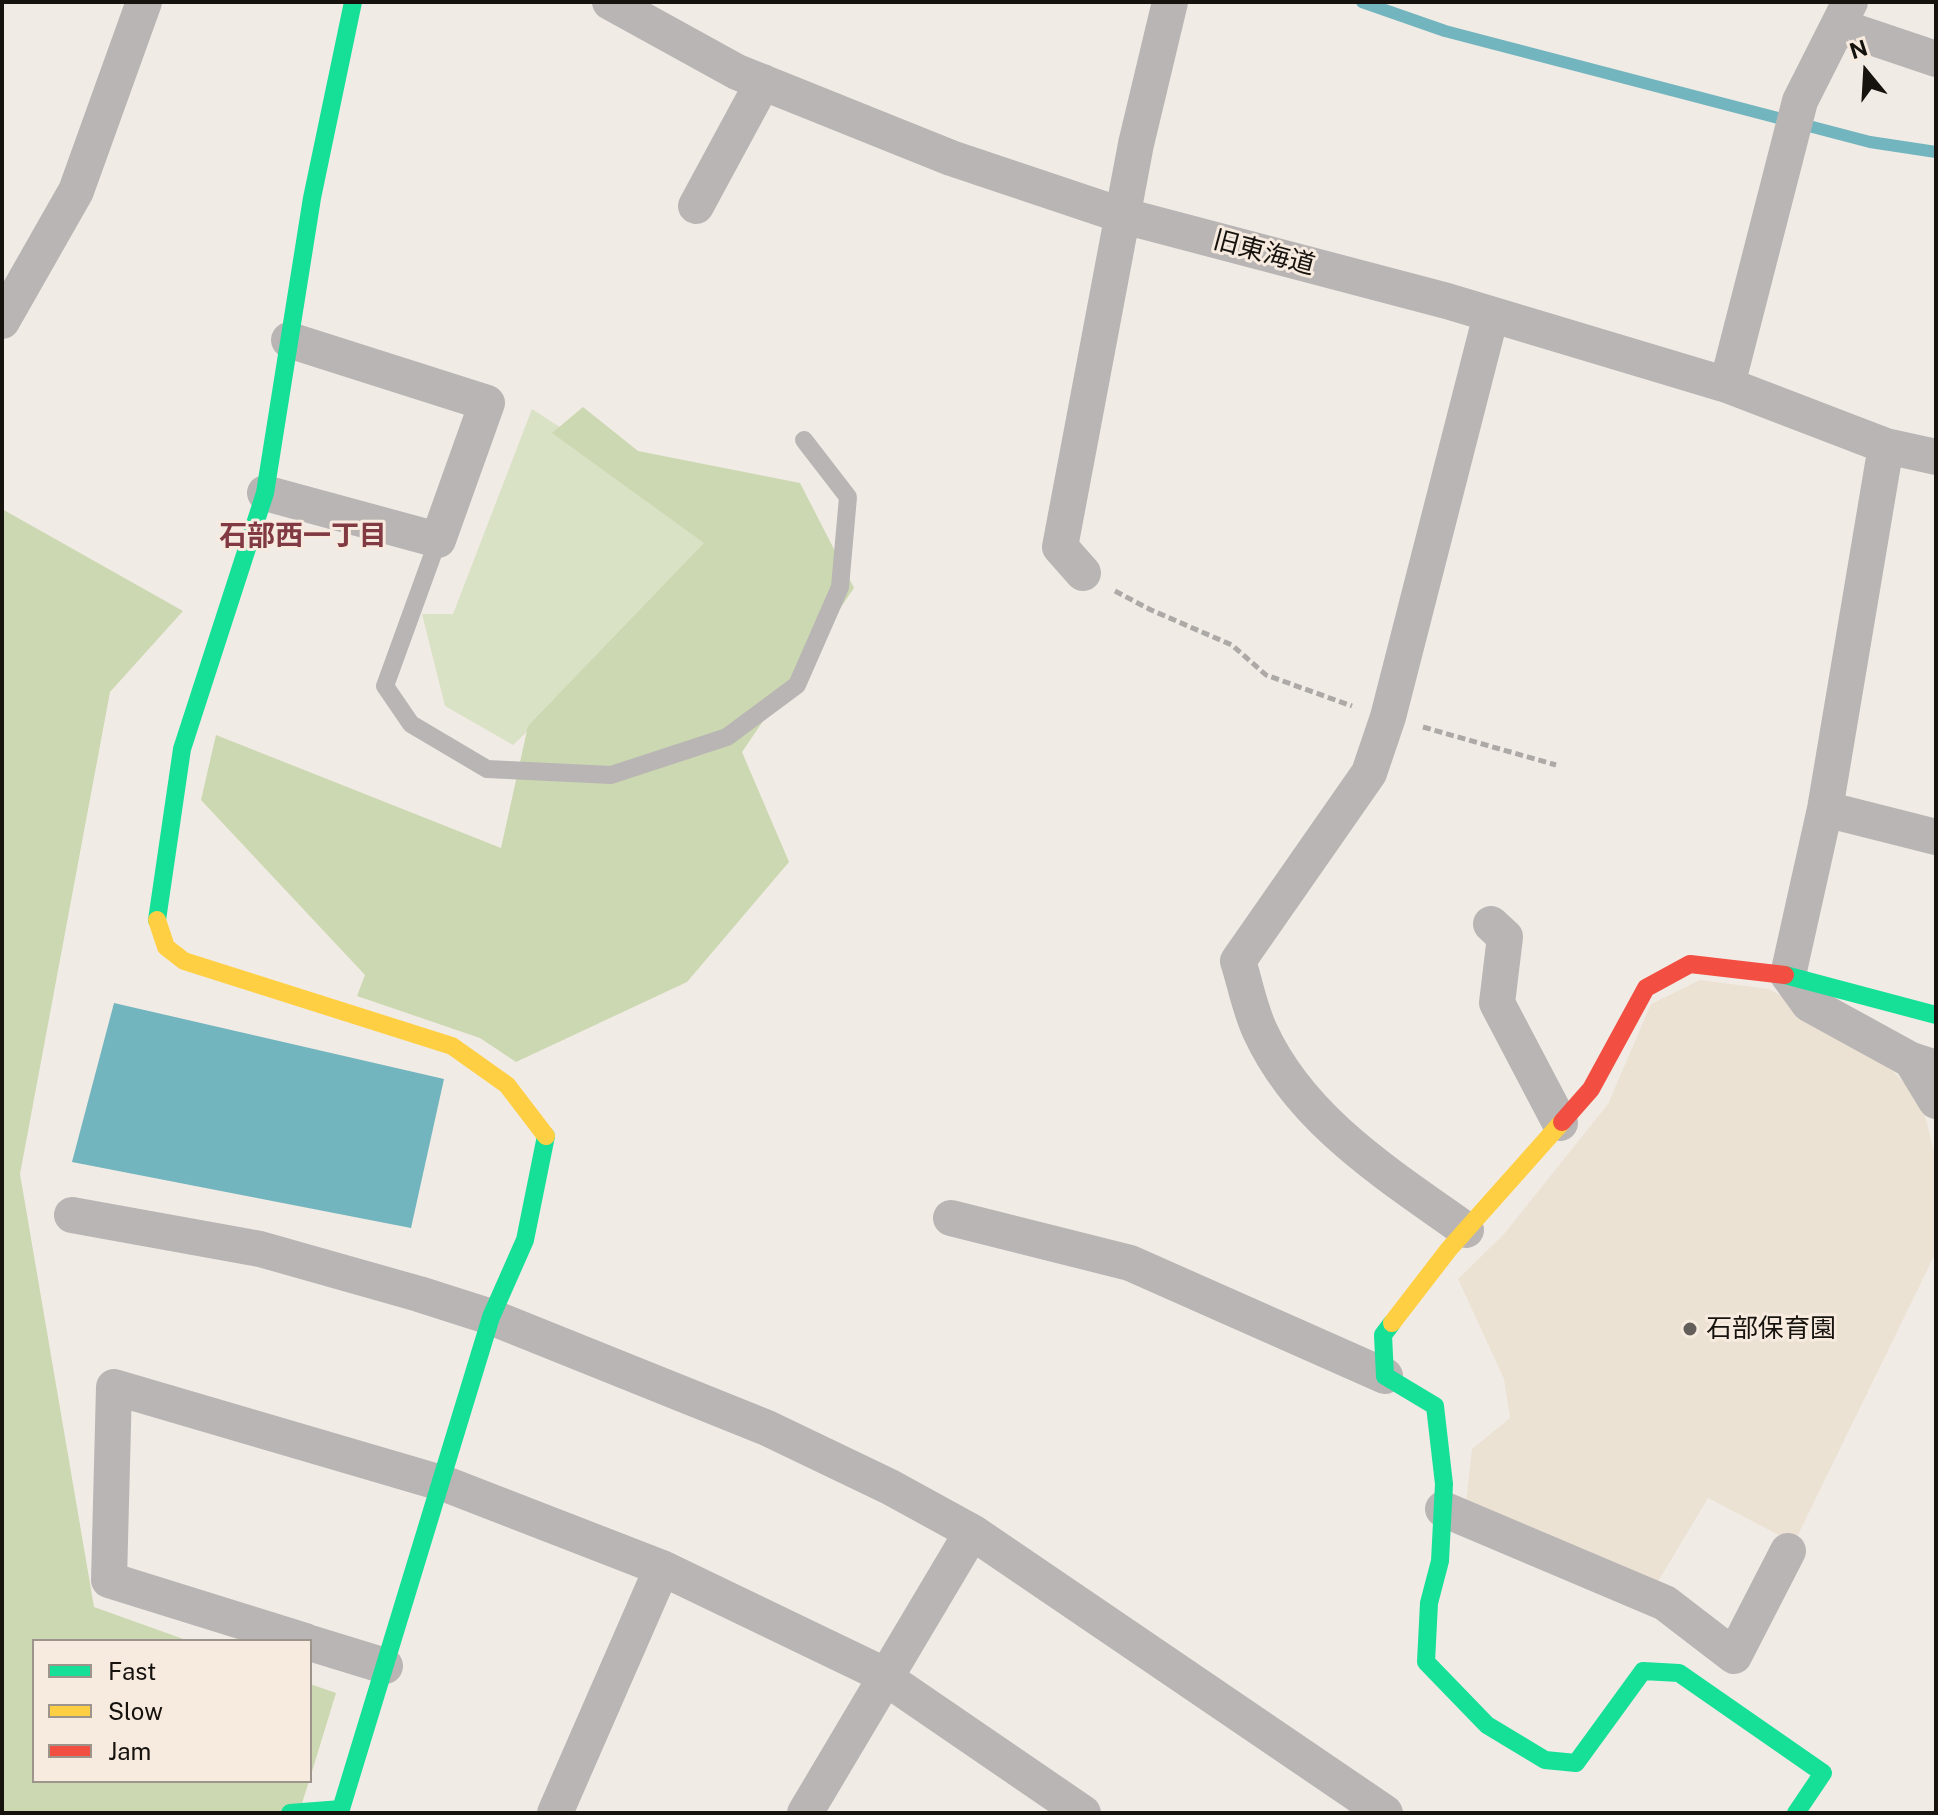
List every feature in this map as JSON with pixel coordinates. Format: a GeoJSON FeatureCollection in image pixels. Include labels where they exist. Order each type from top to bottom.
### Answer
{"type":"FeatureCollection","features":[{"type":"Feature","properties":{"kind":"street"},"geometry":{"type":"LineString","coordinates":[[2,321],[76,191],[144,2]]}},
{"type":"Feature","properties":{"kind":"street"},"geometry":{"type":"LineString","coordinates":[[290,1813],[346,1811],[385,1666],[491,1317],[525,1240],[539,1190],[548,1139],[532,1110],[482,1062],[452,1046],[184,961],[167,951],[158,934],[157,912],[182,749],[265,493],[312,198],[353,2]]}},
{"type":"Feature","properties":{"kind":"street","name":"旧東海道"},"geometry":{"type":"LineString","coordinates":[[610,2],[737,72],[951,158],[1124,216],[1491,315],[1727,385],[1886,446],[1936,457]]}},
{"type":"Feature","properties":{"kind":"street"},"geometry":{"type":"LineString","coordinates":[[1083,573],[1060,547],[1136,144],[1170,2]]}},
{"type":"Feature","properties":{"kind":"street"},"geometry":{"type":"LineString","coordinates":[[1727,385],[1800,101],[1844,14],[1936,59]]}},
{"type":"Feature","properties":{"kind":"street"},"geometry":{"type":"LineString","coordinates":[[696,206],[763,82]]}},
{"type":"Feature","properties":{"kind":"street"},"geometry":{"type":"LineString","coordinates":[[1466,1230],[1366,1159],[1308,1106],[1260,1032],[1238,961],[1369,773],[1388,717],[1491,315]]}},
{"type":"Feature","properties":{"kind":"street"},"geometry":{"type":"LineString","coordinates":[[265,493],[438,540],[487,403],[289,340]]}},
{"type":"Feature","properties":{"kind":"street"},"geometry":{"type":"LineString","coordinates":[[1886,446],[1825,809],[1788,975],[1809,1004],[1923,1064],[1936,1101]]}},
{"type":"Feature","properties":{"kind":"street"},"geometry":{"type":"LineString","coordinates":[[1825,809],[1936,837]]}},
{"type":"Feature","properties":{"kind":"street"},"geometry":{"type":"LineString","coordinates":[[1491,924],[1505,937],[1497,1003],[1560,1123]]}},
{"type":"Feature","properties":{"kind":"street"},"geometry":{"type":"LineString","coordinates":[[1385,1376],[1383,1335],[1466,1230],[1591,1089],[1646,988],[1690,964],[1788,975],[1936,1015]]}},
{"type":"Feature","properties":{"kind":"street"},"geometry":{"type":"LineString","coordinates":[[72,1215],[260,1249],[491,1317],[767,1428],[890,1487],[972,1532],[1385,1813]]}},
{"type":"Feature","properties":{"kind":"street"},"geometry":{"type":"LineString","coordinates":[[951,1218],[1130,1263],[1385,1376],[1435,1406],[1444,1484],[1440,1561],[1429,1603],[1426,1662],[1487,1725],[1545,1760],[1576,1763],[1643,1671],[1679,1673],[1823,1773],[1796,1813]]}},
{"type":"Feature","properties":{"kind":"street"},"geometry":{"type":"LineString","coordinates":[[297,1639],[109,1580],[114,1387],[440,1483],[662,1568],[885,1678],[1083,1813]]}},
{"type":"Feature","properties":{"kind":"street"},"geometry":{"type":"LineString","coordinates":[[1443,1509],[1665,1603],[1734,1656],[1788,1551]]}},
{"type":"Feature","properties":{"kind":"street"},"geometry":{"type":"LineString","coordinates":[[805,1813],[972,1532]]}},
{"type":"Feature","properties":{"kind":"street"},"geometry":{"type":"LineString","coordinates":[[555,1813],[662,1568]]}},
{"type":"Feature","properties":{"kind":"street"},"geometry":{"type":"LineString","coordinates":[[312,1644],[385,1666]]}},
{"type":"Feature","properties":{"kind":"lane"},"geometry":{"type":"LineString","coordinates":[[438,540],[385,686],[411,724],[487,769],[611,775],[727,737],[797,685],[840,587],[848,497],[804,440]]}},
{"type":"Feature","properties":{"kind":"path"},"geometry":{"type":"LineString","coordinates":[[1083,573],[1151,610],[1232,645],[1266,675],[1388,717],[1556,765]]}},
{"type":"Feature","properties":{"kind":"shaded area","name":"石部保育園"},"geometry":{"type":"Polygon","coordinates":[[[1700,980],[1769,989],[1869,1045],[1921,1101],[1936,1158],[1936,1252],[1794,1543],[1708,1498],[1653,1590],[1466,1502],[1472,1449],[1510,1418],[1504,1379],[1458,1279],[1504,1234],[1608,1104],[1651,1004],[1700,980]]]}},
{"type":"Feature","properties":{"kind":"green space"},"geometry":{"type":"Polygon","coordinates":[[[583,407],[638,451],[800,483],[854,588],[742,752],[789,862],[687,982],[516,1062],[480,1038],[357,996],[365,975],[201,800],[216,735],[501,848],[528,726],[704,543],[552,433],[583,407]]]}},
{"type":"Feature","properties":{"kind":"green space"},"geometry":{"type":"Polygon","coordinates":[[[532,409],[730,538],[513,745],[445,706],[422,614],[453,614],[532,409]]]}},
{"type":"Feature","properties":{"kind":"green space"},"geometry":{"type":"Polygon","coordinates":[[[2,509],[183,611],[110,692],[20,1174],[94,1607],[183,1639],[32,1639],[32,1783],[308,1783],[299,1813],[2,1813],[2,509]]]}},
{"type":"Feature","properties":{"kind":"green space"},"geometry":{"type":"Polygon","coordinates":[[[312,1685],[336,1693],[312,1771],[312,1685]]]}},
{"type":"Feature","properties":{"kind":"water"},"geometry":{"type":"Polygon","coordinates":[[[114,1003],[444,1079],[411,1228],[72,1162],[114,1003]]]}},
{"type":"Feature","properties":{"kind":"waterway"},"geometry":{"type":"LineString","coordinates":[[1362,2],[1445,31],[1870,142],[1936,152]]}},
{"type":"Feature","properties":{"kind":"traffic: fast"},"geometry":{"type":"LineString","coordinates":[[157,920],[182,749],[265,493],[312,198],[353,2]]}},
{"type":"Feature","properties":{"kind":"traffic: fast"},"geometry":{"type":"LineString","coordinates":[[1785,975],[1936,1015]]}},
{"type":"Feature","properties":{"kind":"traffic: fast"},"geometry":{"type":"LineString","coordinates":[[290,1813],[341,1809],[491,1317],[525,1240],[546,1136]]}},
{"type":"Feature","properties":{"kind":"traffic: fast"},"geometry":{"type":"LineString","coordinates":[[1392,1323],[1383,1335],[1385,1376],[1435,1406],[1444,1484],[1440,1561],[1429,1603],[1426,1662],[1487,1725],[1545,1760],[1576,1763],[1643,1671],[1679,1673],[1823,1773],[1796,1813]]}},
{"type":"Feature","properties":{"kind":"traffic: slow"},"geometry":{"type":"LineString","coordinates":[[157,920],[166,947],[184,961],[452,1046],[507,1085],[546,1136]]}},
{"type":"Feature","properties":{"kind":"traffic: slow"},"geometry":{"type":"LineString","coordinates":[[1392,1323],[1449,1249],[1562,1122]]}},
{"type":"Feature","properties":{"kind":"traffic: jam"},"geometry":{"type":"LineString","coordinates":[[1562,1122],[1591,1089],[1646,988],[1690,964],[1785,975]]}},
{"type":"Feature","properties":{"kind":"place","name":"石部保育園"},"geometry":{"type":"Point","coordinates":[1690,1329]}},
{"type":"Feature","properties":{"kind":"district","name":"石部西一丁目"},"geometry":{"type":"Point","coordinates":[303,536]}}]}
